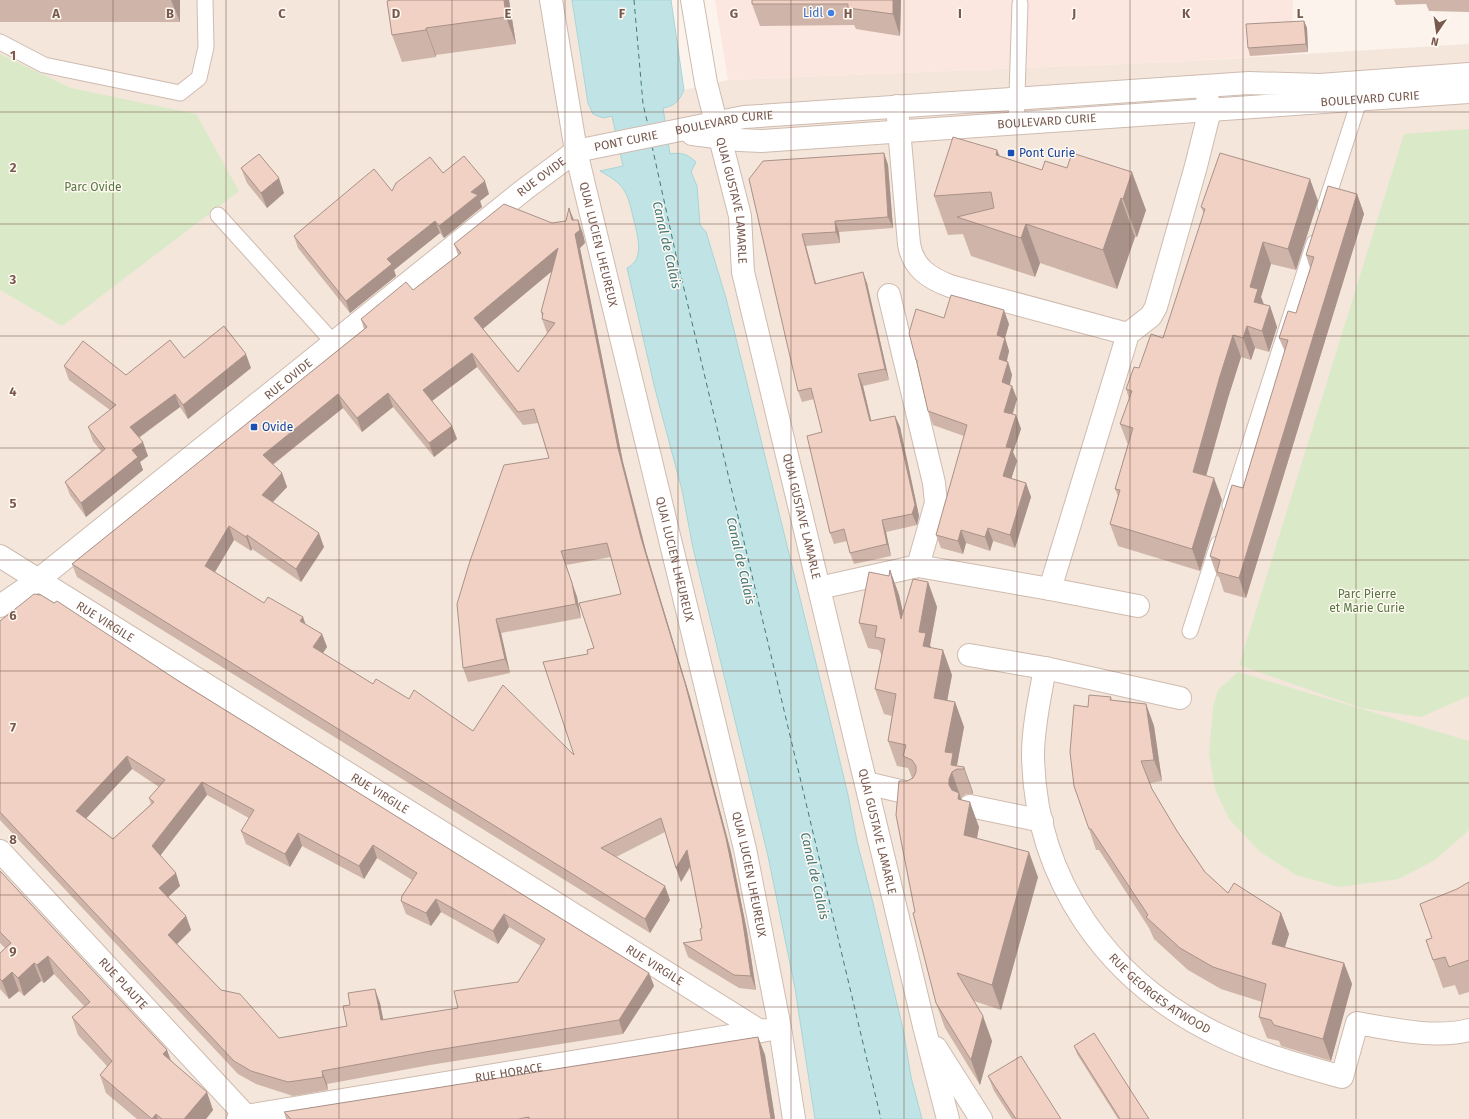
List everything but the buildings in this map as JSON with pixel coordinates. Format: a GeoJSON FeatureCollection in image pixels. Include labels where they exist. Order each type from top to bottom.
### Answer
{"type":"FeatureCollection","features":[{"type":"Feature","properties":{"kind":"street","name":"QUAI LUCIEN LHEUREUX"},"geometry":{"type":"LineString","coordinates":[[550,0],[576,151],[745,849],[770,1029],[794,1119]]}},
{"type":"Feature","properties":{"kind":"street","name":"QUAI GUSTAVE LAMARLE"},"geometry":{"type":"LineString","coordinates":[[692,0],[706,83],[740,216],[744,272],[925,1030],[948,1119]]}},
{"type":"Feature","properties":{"kind":"street","name":"BOULEVARD CURIE"},"geometry":{"type":"LineString","coordinates":[[677,132],[718,130],[761,141],[1210,110],[1362,91],[1469,74]]}},
{"type":"Feature","properties":{"kind":"street","name":"BOULEVARD CURIE"},"geometry":{"type":"LineString","coordinates":[[718,130],[744,116],[1017,97],[1205,87],[1257,82],[1312,85],[1362,91],[1469,92]]}},
{"type":"Feature","properties":{"kind":"street"},"geometry":{"type":"LineString","coordinates":[[1050,588],[1128,334],[1151,316],[1156,307],[1210,110],[1205,87]]}},
{"type":"Feature","properties":{"kind":"street"},"geometry":{"type":"LineString","coordinates":[[897,106],[910,252],[918,268],[926,275],[950,286],[1128,334]]}},
{"type":"Feature","properties":{"kind":"street","name":"PONT CURIE"},"geometry":{"type":"LineString","coordinates":[[576,151],[677,132]]}},
{"type":"Feature","properties":{"kind":"street","name":"RUE OVIDE"},"geometry":{"type":"LineString","coordinates":[[0,606],[38,580],[333,342],[525,189],[576,151]]}},
{"type":"Feature","properties":{"kind":"street"},"geometry":{"type":"LineString","coordinates":[[889,295],[936,494],[936,503],[918,566]]}},
{"type":"Feature","properties":{"kind":"street","name":"RUE VIRGILE"},"geometry":{"type":"LineString","coordinates":[[0,556],[770,1029]]}},
{"type":"Feature","properties":{"kind":"street"},"geometry":{"type":"LineString","coordinates":[[819,588],[918,566],[1050,588],[1138,606]]}},
{"type":"Feature","properties":{"kind":"street"},"geometry":{"type":"LineString","coordinates":[[969,655],[1045,668],[1180,698]]}},
{"type":"Feature","properties":{"kind":"street","name":"RUE GEORGES ATWOOD"},"geometry":{"type":"LineString","coordinates":[[1045,668],[1036,718],[1033,754],[1036,796],[1048,843],[1064,886],[1084,921],[1104,949],[1134,979],[1163,1002],[1217,1034],[1257,1052],[1342,1077],[1358,1023],[1411,1032],[1459,1033],[1469,1030]]}},
{"type":"Feature","properties":{"kind":"street"},"geometry":{"type":"LineString","coordinates":[[866,784],[913,794]]}},
{"type":"Feature","properties":{"kind":"street"},"geometry":{"type":"LineString","coordinates":[[970,806],[1042,821]]}},
{"type":"Feature","properties":{"kind":"street","name":"RUE PLAUTE"},"geometry":{"type":"LineString","coordinates":[[0,851],[242,1117]]}},
{"type":"Feature","properties":{"kind":"street","name":"RUE HORACE"},"geometry":{"type":"LineString","coordinates":[[242,1117],[770,1029]]}},
{"type":"Feature","properties":{"kind":"street"},"geometry":{"type":"LineString","coordinates":[[925,1030],[981,1119]]}},
{"type":"Feature","properties":{"kind":"lane"},"geometry":{"type":"LineString","coordinates":[[0,42],[44,65],[180,93],[199,78],[206,47],[205,0]]}},
{"type":"Feature","properties":{"kind":"lane"},"geometry":{"type":"LineString","coordinates":[[1016,124],[1020,4]]}},
{"type":"Feature","properties":{"kind":"lane"},"geometry":{"type":"LineString","coordinates":[[1226,517],[1362,91]]}},
{"type":"Feature","properties":{"kind":"lane"},"geometry":{"type":"LineString","coordinates":[[218,215],[333,342]]}},
{"type":"Feature","properties":{"kind":"lane"},"geometry":{"type":"LineString","coordinates":[[1190,631],[1221,532]]}},
{"type":"Feature","properties":{"kind":"shaded area"},"geometry":{"type":"Polygon","coordinates":[[[0,0],[572,0],[582,70],[603,118],[679,101],[684,90],[728,80],[1172,62],[1469,44],[1469,1119],[0,1119],[0,0]]]}},
{"type":"Feature","properties":{"kind":"shaded area"},"geometry":{"type":"Polygon","coordinates":[[[715,0],[1293,0],[1291,54],[1172,62],[728,80],[715,0]]]}},
{"type":"Feature","properties":{"kind":"green space","name":"Parc Ovide"},"geometry":{"type":"Polygon","coordinates":[[[0,54],[71,88],[196,114],[239,191],[62,326],[0,290],[0,54]]]}},
{"type":"Feature","properties":{"kind":"green space","name":"Parc Pierre et Marie Curie"},"geometry":{"type":"Polygon","coordinates":[[[1469,129],[1469,696],[1421,717],[1361,708],[1239,665],[1404,134],[1469,129]]]}},
{"type":"Feature","properties":{"kind":"green space"},"geometry":{"type":"Polygon","coordinates":[[[1238,672],[1469,741],[1469,830],[1435,860],[1399,879],[1339,887],[1296,875],[1259,851],[1229,819],[1215,789],[1209,754],[1213,707],[1218,690],[1238,672]]]}},
{"type":"Feature","properties":{"kind":"water","name":"Canal de Calais"},"geometry":{"type":"Polygon","coordinates":[[[572,0],[671,0],[684,90],[676,102],[671,106],[663,108],[670,154],[684,154],[696,162],[691,172],[697,186],[700,225],[706,232],[726,298],[848,795],[857,842],[903,1029],[911,1077],[922,1119],[815,1119],[795,988],[768,856],[693,548],[682,490],[655,389],[627,268],[633,264],[637,258],[639,245],[638,238],[630,203],[624,190],[616,181],[600,171],[623,166],[612,116],[603,118],[593,114],[588,103],[572,0]]]}},
{"type":"Feature","properties":{"kind":"ferry route"},"geometry":{"type":"LineString","coordinates":[[634,0],[643,104],[648,125]]}},
{"type":"Feature","properties":{"kind":"ferry route"},"geometry":{"type":"LineString","coordinates":[[652,146],[676,255],[881,1119]]}},
{"type":"Feature","properties":{"kind":"place","name":"Lidl"},"geometry":{"type":"Point","coordinates":[831,13]}},
{"type":"Feature","properties":{"kind":"place","name":"Pont Curie"},"geometry":{"type":"Point","coordinates":[1011,153]}},
{"type":"Feature","properties":{"kind":"place","name":"Ovide"},"geometry":{"type":"Point","coordinates":[254,427]}}]}
